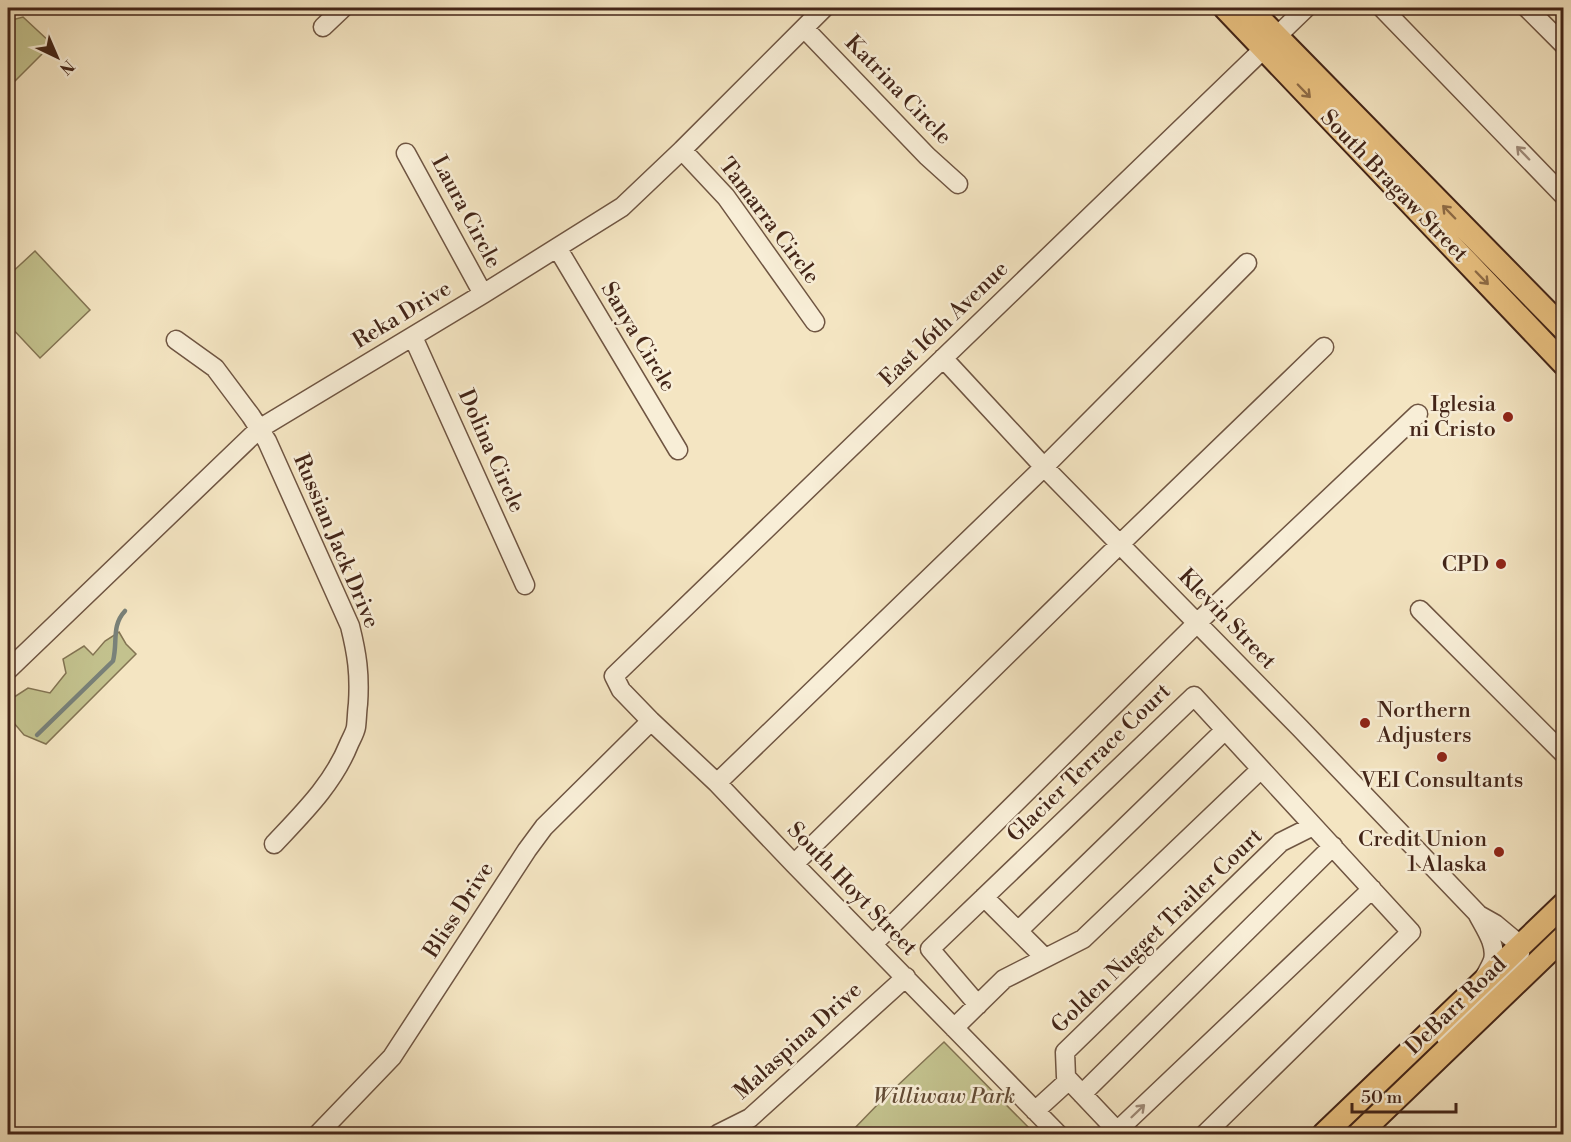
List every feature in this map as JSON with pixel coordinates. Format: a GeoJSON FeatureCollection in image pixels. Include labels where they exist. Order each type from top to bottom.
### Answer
{"type":"FeatureCollection","features":[{"type":"Feature","properties":{"kind":"main road","name":"South Bragaw Street"},"geometry":{"type":"LineString","coordinates":[[1225,8],[1270,42],[1563,329]]}},
{"type":"Feature","properties":{"kind":"main road","name":"South Bragaw Street"},"geometry":{"type":"LineString","coordinates":[[1250,8],[1270,42],[1563,364]]}},
{"type":"Feature","properties":{"kind":"main road","name":"DeBarr Road"},"geometry":{"type":"LineString","coordinates":[[1324,1134],[1563,904]]}},
{"type":"Feature","properties":{"kind":"main road","name":"DeBarr Road"},"geometry":{"type":"LineString","coordinates":[[1359,1134],[1563,938]]}},
{"type":"Feature","properties":{"kind":"street"},"geometry":{"type":"LineString","coordinates":[[322,27],[343,8]]}},
{"type":"Feature","properties":{"kind":"street","name":"Reka Drive"},"geometry":{"type":"LineString","coordinates":[[8,670],[259,429],[558,249],[622,207],[824,8]]}},
{"type":"Feature","properties":{"kind":"street","name":"East 16th Avenue"},"geometry":{"type":"LineString","coordinates":[[614,676],[1306,8]]}},
{"type":"Feature","properties":{"kind":"street"},"geometry":{"type":"LineString","coordinates":[[1382,8],[1563,196]]}},
{"type":"Feature","properties":{"kind":"street"},"geometry":{"type":"LineString","coordinates":[[1527,8],[1563,45]]}},
{"type":"Feature","properties":{"kind":"street","name":"Katrina Circle"},"geometry":{"type":"LineString","coordinates":[[804,28],[927,156],[958,184]]}},
{"type":"Feature","properties":{"kind":"street","name":"Tamarra Circle"},"geometry":{"type":"LineString","coordinates":[[682,150],[726,197],[814,322]]}},
{"type":"Feature","properties":{"kind":"street","name":"Laura Circle"},"geometry":{"type":"LineString","coordinates":[[406,153],[483,294]]}},
{"type":"Feature","properties":{"kind":"street","name":"Sanya Circle"},"geometry":{"type":"LineString","coordinates":[[558,249],[678,450]]}},
{"type":"Feature","properties":{"kind":"street"},"geometry":{"type":"LineString","coordinates":[[717,783],[1044,466],[1247,263]]}},
{"type":"Feature","properties":{"kind":"street","name":"Dolina Circle"},"geometry":{"type":"LineString","coordinates":[[414,337],[525,585]]}},
{"type":"Feature","properties":{"kind":"street","name":"Russian Jack Drive"},"geometry":{"type":"LineString","coordinates":[[176,340],[214,368],[267,441],[350,626],[356,651],[359,678],[356,727],[341,763],[312,804],[274,844]]}},
{"type":"Feature","properties":{"kind":"street"},"geometry":{"type":"LineString","coordinates":[[794,864],[1324,347]]}},
{"type":"Feature","properties":{"kind":"street","name":"Klevin Street"},"geometry":{"type":"LineString","coordinates":[[943,358],[1044,466],[1477,913],[1495,924],[1518,946]]}},
{"type":"Feature","properties":{"kind":"street"},"geometry":{"type":"LineString","coordinates":[[873,944],[1197,624],[1418,414]]}},
{"type":"Feature","properties":{"kind":"street"},"geometry":{"type":"LineString","coordinates":[[1420,610],[1563,754]]}},
{"type":"Feature","properties":{"kind":"street","name":"South Hoyt Street"},"geometry":{"type":"LineString","coordinates":[[614,676],[621,690],[651,722],[717,783],[1058,1134]]}},
{"type":"Feature","properties":{"kind":"street","name":"Glacier Terrace Court"},"geometry":{"type":"LineString","coordinates":[[978,1005],[930,949],[1194,696],[1314,826]]}},
{"type":"Feature","properties":{"kind":"street","name":"Bliss Drive"},"geometry":{"type":"LineString","coordinates":[[318,1134],[392,1057],[544,827],[651,722]]}},
{"type":"Feature","properties":{"kind":"street"},"geometry":{"type":"LineString","coordinates":[[1018,931],[1226,730]]}},
{"type":"Feature","properties":{"kind":"street"},"geometry":{"type":"LineString","coordinates":[[954,1028],[1004,979],[1083,939],[1261,769]]}},
{"type":"Feature","properties":{"kind":"street"},"geometry":{"type":"LineString","coordinates":[[1204,1134],[1411,932],[1314,826]]}},
{"type":"Feature","properties":{"kind":"street","name":"Golden Nugget Trailer Court"},"geometry":{"type":"LineString","coordinates":[[1069,1080],[1066,1077],[1065,1052],[1281,842],[1314,826]]}},
{"type":"Feature","properties":{"kind":"street"},"geometry":{"type":"LineString","coordinates":[[1082,1094],[1333,846]]}},
{"type":"Feature","properties":{"kind":"street"},"geometry":{"type":"LineString","coordinates":[[1035,1111],[1069,1080],[1118,1133],[1159,1090],[1372,889]]}},
{"type":"Feature","properties":{"kind":"street"},"geometry":{"type":"LineString","coordinates":[[984,897],[1045,958]]}},
{"type":"Feature","properties":{"kind":"street","name":"Klevin Street"},"geometry":{"type":"LineString","coordinates":[[1477,913],[1494,948],[1494,958],[1483,980]]}},
{"type":"Feature","properties":{"kind":"street"},"geometry":{"type":"LineString","coordinates":[[1394,1100],[1416,1065],[1510,973],[1519,960],[1518,946]]}},
{"type":"Feature","properties":{"kind":"street","name":"Malaspina Drive"},"geometry":{"type":"LineString","coordinates":[[718,1134],[750,1118],[906,977]]}},
{"type":"Feature","properties":{"kind":"green space"},"geometry":{"type":"Polygon","coordinates":[[[23,17],[52,44],[8,88],[8,21],[23,17]]]}},
{"type":"Feature","properties":{"kind":"green space"},"geometry":{"type":"Polygon","coordinates":[[[35,251],[90,310],[40,358],[8,324],[8,276],[35,251]]]}},
{"type":"Feature","properties":{"kind":"green space"},"geometry":{"type":"Polygon","coordinates":[[[119,632],[136,654],[46,744],[24,735],[8,716],[8,701],[28,688],[50,693],[66,673],[63,659],[84,646],[93,655],[105,641],[119,632]]]}},
{"type":"Feature","properties":{"kind":"green space","name":"Williwaw Park"},"geometry":{"type":"Polygon","coordinates":[[[944,1042],[1035,1134],[849,1134],[881,1101],[944,1042]]]}},
{"type":"Feature","properties":{"kind":"waterway"},"geometry":{"type":"LineString","coordinates":[[37,735],[113,661],[116,628],[125,611]]}},
{"type":"Feature","properties":{"kind":"place","name":"Iglesia ni Cristo"},"geometry":{"type":"Point","coordinates":[1508,417]}},
{"type":"Feature","properties":{"kind":"place","name":"CPD"},"geometry":{"type":"Point","coordinates":[1501,564]}},
{"type":"Feature","properties":{"kind":"place","name":"Northern Adjusters"},"geometry":{"type":"Point","coordinates":[1365,723]}},
{"type":"Feature","properties":{"kind":"place","name":"VEI Consultants"},"geometry":{"type":"Point","coordinates":[1442,757]}},
{"type":"Feature","properties":{"kind":"place","name":"Credit Union 1 Alaska"},"geometry":{"type":"Point","coordinates":[1499,852]}}]}
